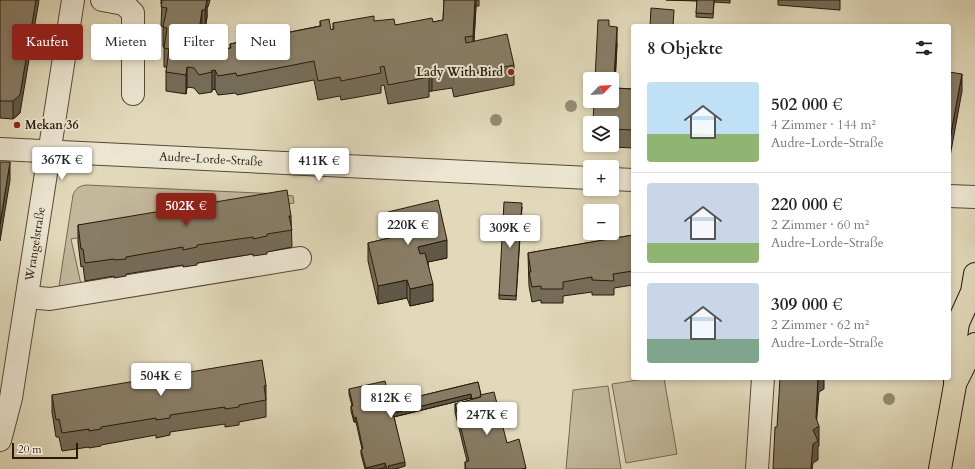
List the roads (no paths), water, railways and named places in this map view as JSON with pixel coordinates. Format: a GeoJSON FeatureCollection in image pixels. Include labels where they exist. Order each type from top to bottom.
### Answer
{"type":"FeatureCollection","features":[{"type":"Feature","properties":{"kind":"main road"},"geometry":{"type":"LineString","coordinates":[[940,469],[955,385],[955,341],[958,323],[974,291]]}},
{"type":"Feature","properties":{"kind":"main road"},"geometry":{"type":"LineString","coordinates":[[955,385],[975,344]]}},
{"type":"Feature","properties":{"kind":"street","name":"Wrangelstraße"},"geometry":{"type":"LineString","coordinates":[[0,440],[11,398],[73,0]]}},
{"type":"Feature","properties":{"kind":"street"},"geometry":{"type":"LineString","coordinates":[[102,0],[124,4],[133,13],[132,94]]}},
{"type":"Feature","properties":{"kind":"street","name":"Audre-Lorde-Straße"},"geometry":{"type":"LineString","coordinates":[[0,149],[583,178]]}},
{"type":"Feature","properties":{"kind":"street"},"geometry":{"type":"LineString","coordinates":[[619,179],[631,180]]}},
{"type":"Feature","properties":{"kind":"street"},"geometry":{"type":"LineString","coordinates":[[951,196],[975,197]]}},
{"type":"Feature","properties":{"kind":"street"},"geometry":{"type":"LineString","coordinates":[[27,297],[50,299],[300,258]]}},
{"type":"Feature","properties":{"kind":"street"},"geometry":{"type":"LineString","coordinates":[[757,469],[763,380]]}},
{"type":"Feature","properties":{"kind":"place","name":"Lady With Bird"},"geometry":{"type":"Point","coordinates":[511,72]}},
{"type":"Feature","properties":{"kind":"place","name":"Mekan 36"},"geometry":{"type":"Point","coordinates":[17,125]}}]}
